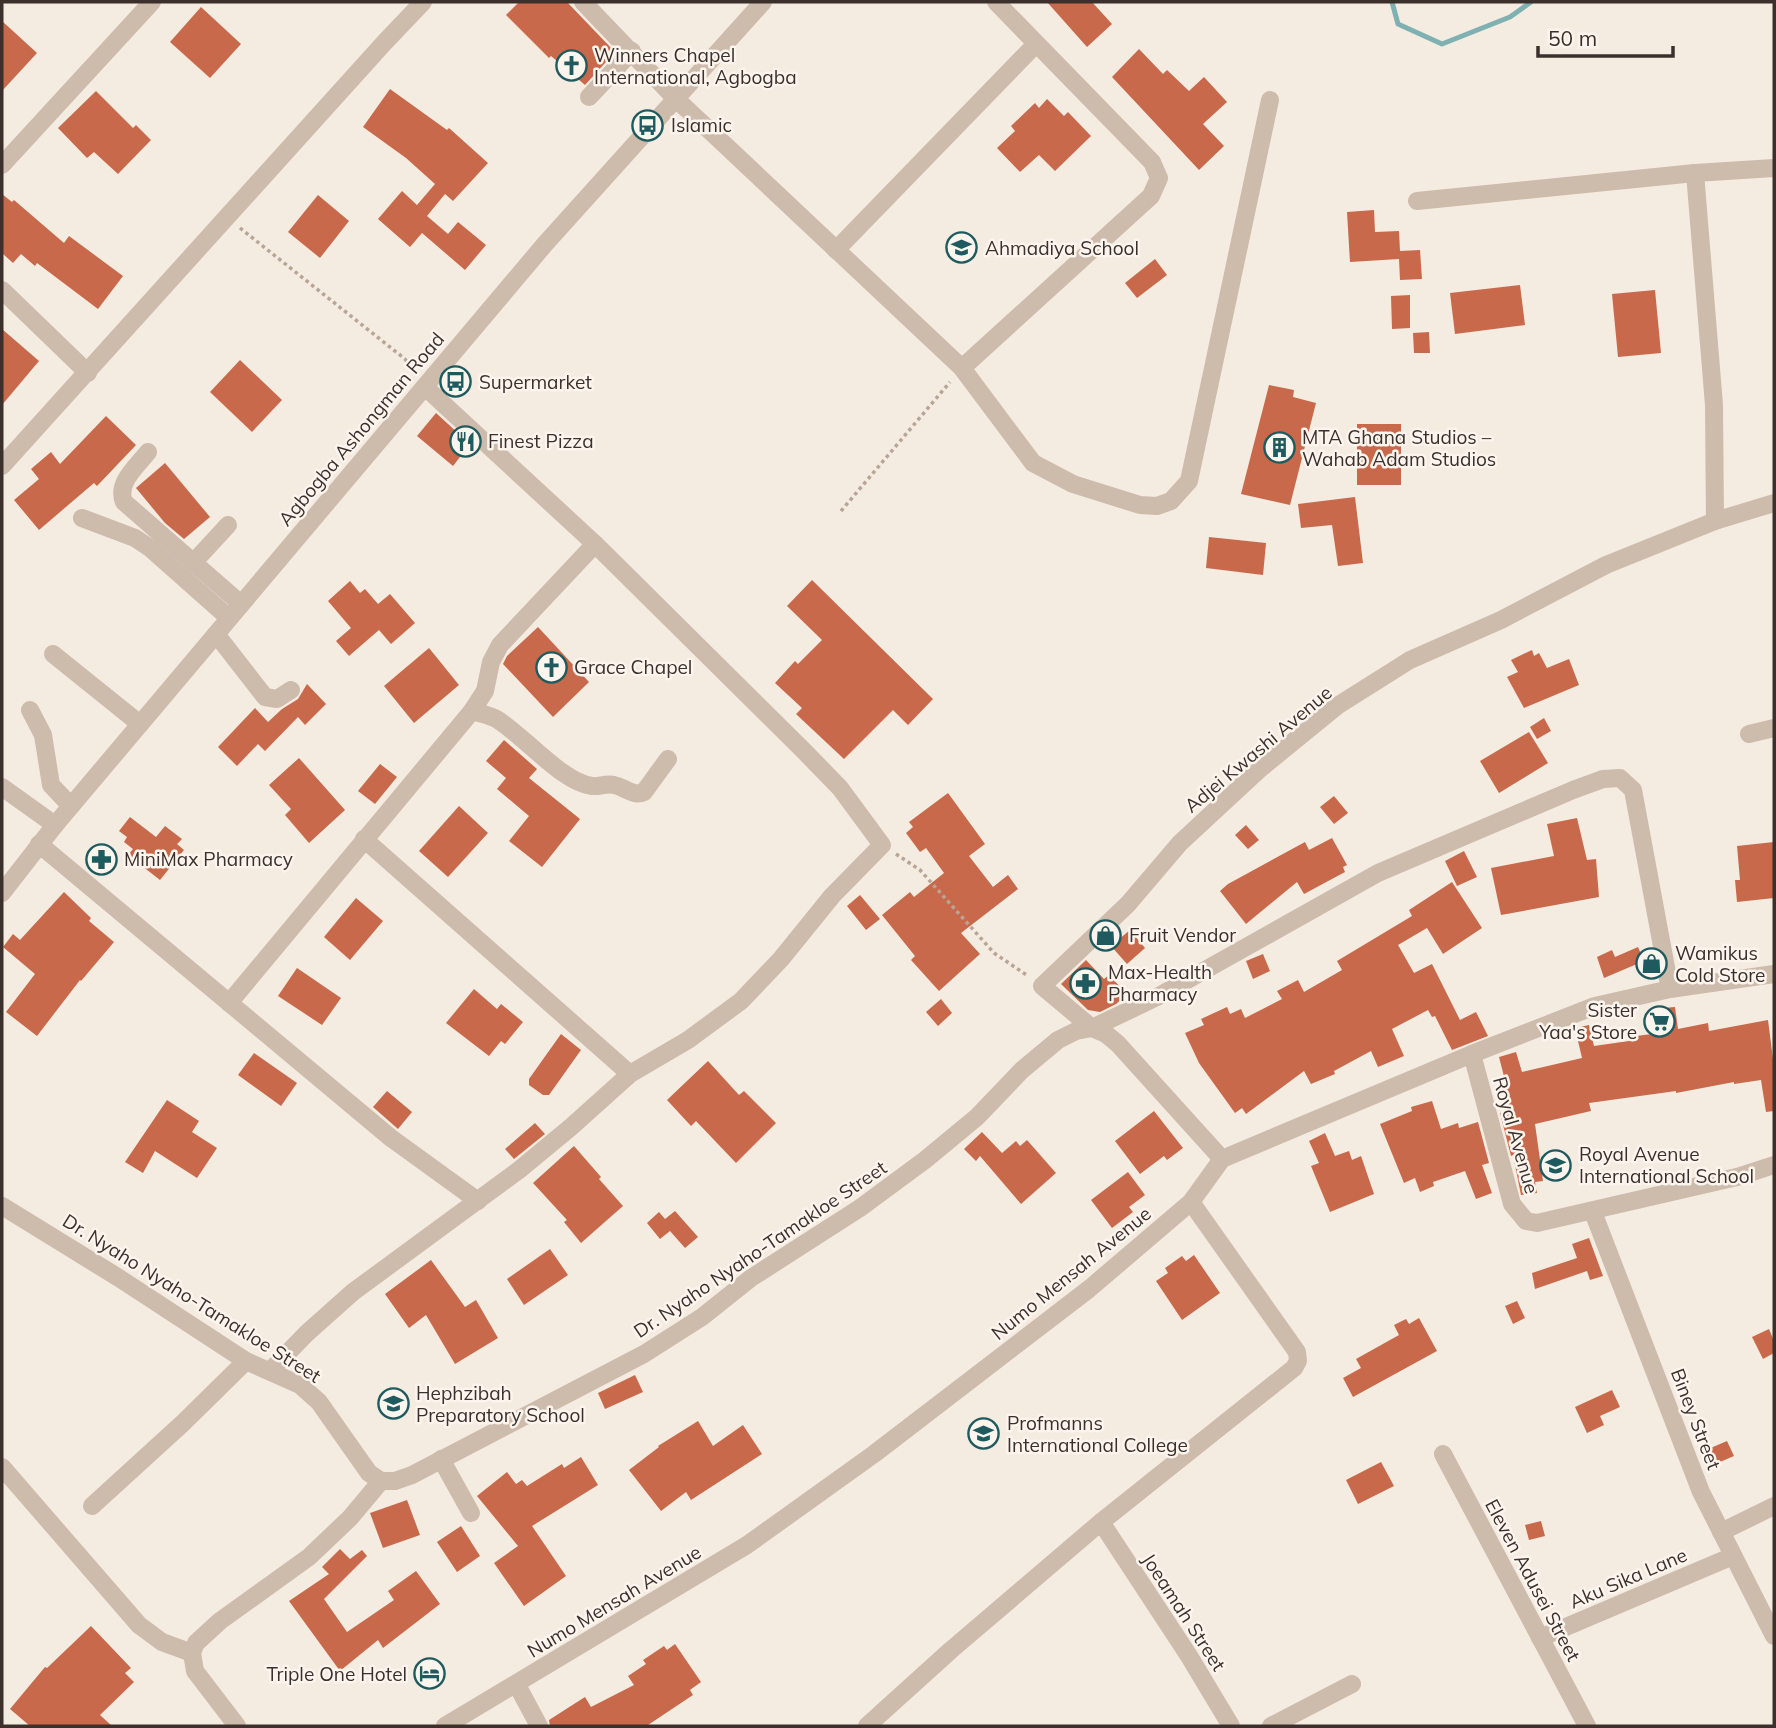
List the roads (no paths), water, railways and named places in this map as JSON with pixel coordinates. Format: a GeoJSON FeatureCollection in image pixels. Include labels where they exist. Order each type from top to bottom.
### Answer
{"type":"FeatureCollection","features":[{"type":"Feature","properties":{"kind":"street"},"geometry":{"type":"LineString","coordinates":[[2,165],[152,2]]}},
{"type":"Feature","properties":{"kind":"street"},"geometry":{"type":"LineString","coordinates":[[2,466],[424,2]]}},
{"type":"Feature","properties":{"kind":"street"},"geometry":{"type":"LineString","coordinates":[[583,2],[675,98],[962,368],[1033,463],[1073,484],[1140,505],[1157,506],[1171,501],[1189,481],[1270,100]]}},
{"type":"Feature","properties":{"kind":"street"},"geometry":{"type":"LineString","coordinates":[[962,368],[1151,196],[1159,178],[1152,162],[996,2]]}},
{"type":"Feature","properties":{"kind":"street","name":"Agbogba Ashongman Road"},"geometry":{"type":"LineString","coordinates":[[4,884],[545,244],[675,98],[753,5]]}},
{"type":"Feature","properties":{"kind":"street"},"geometry":{"type":"LineString","coordinates":[[836,250],[1036,44]]}},
{"type":"Feature","properties":{"kind":"street"},"geometry":{"type":"LineString","coordinates":[[589,97],[632,51]]}},
{"type":"Feature","properties":{"kind":"street"},"geometry":{"type":"LineString","coordinates":[[1417,201],[1695,173],[1774,168]]}},
{"type":"Feature","properties":{"kind":"street"},"geometry":{"type":"LineString","coordinates":[[1695,173],[1714,405],[1715,521]]}},
{"type":"Feature","properties":{"kind":"street"},"geometry":{"type":"LineString","coordinates":[[2,290],[88,373]]}},
{"type":"Feature","properties":{"kind":"street"},"geometry":{"type":"LineString","coordinates":[[270,1371],[353,1292],[478,1201],[571,1127],[630,1074],[688,1040],[741,1001],[781,959],[832,896],[882,845],[840,788],[595,544],[425,387]]}},
{"type":"Feature","properties":{"kind":"street"},"geometry":{"type":"LineString","coordinates":[[148,452],[121,489],[124,502],[193,563],[235,611]]}},
{"type":"Feature","properties":{"kind":"street","name":"Adjei Kwashi Avenue"},"geometry":{"type":"LineString","coordinates":[[1092,1028],[1042,986],[1128,904],[1180,843],[1261,768],[1337,706],[1410,660],[1501,620],[1606,565],[1715,521],[1774,503]]}},
{"type":"Feature","properties":{"kind":"street"},"geometry":{"type":"LineString","coordinates":[[82,518],[135,538],[235,611]]}},
{"type":"Feature","properties":{"kind":"street"},"geometry":{"type":"LineString","coordinates":[[193,563],[228,525]]}},
{"type":"Feature","properties":{"kind":"street"},"geometry":{"type":"LineString","coordinates":[[229,1003],[472,711],[485,691],[491,662],[500,645],[595,544]]}},
{"type":"Feature","properties":{"kind":"street"},"geometry":{"type":"LineString","coordinates":[[216,634],[265,697],[277,699],[291,690]]}},
{"type":"Feature","properties":{"kind":"street"},"geometry":{"type":"LineString","coordinates":[[53,654],[140,724]]}},
{"type":"Feature","properties":{"kind":"street"},"geometry":{"type":"LineString","coordinates":[[30,710],[43,735],[51,785],[71,806]]}},
{"type":"Feature","properties":{"kind":"street"},"geometry":{"type":"LineString","coordinates":[[472,711],[496,718],[567,775],[592,786],[610,784],[639,794],[644,792],[668,759]]}},
{"type":"Feature","properties":{"kind":"street"},"geometry":{"type":"LineString","coordinates":[[1749,734],[1774,728]]}},
{"type":"Feature","properties":{"kind":"street","name":"Dr. Nyaho Nyaho-Tamakloe Street"},"geometry":{"type":"LineString","coordinates":[[2,1206],[246,1361],[300,1385],[319,1402],[369,1473],[381,1481],[395,1481],[644,1354],[702,1317],[751,1278],[860,1208],[925,1160],[977,1117],[1022,1070],[1058,1040],[1076,1031],[1092,1028],[1182,984],[1378,873],[1603,779],[1620,778],[1633,790],[1670,989]]}},
{"type":"Feature","properties":{"kind":"street"},"geometry":{"type":"LineString","coordinates":[[2,787],[55,825]]}},
{"type":"Feature","properties":{"kind":"street"},"geometry":{"type":"LineString","coordinates":[[364,839],[630,1074]]}},
{"type":"Feature","properties":{"kind":"street"},"geometry":{"type":"LineString","coordinates":[[39,844],[391,1138],[478,1201]]}},
{"type":"Feature","properties":{"kind":"street"},"geometry":{"type":"LineString","coordinates":[[1092,1028],[1106,1034],[1118,1044],[1222,1159],[1472,1054],[1595,1006],[1670,989],[1774,974]]}},
{"type":"Feature","properties":{"kind":"street","name":"Royal Avenue"},"geometry":{"type":"LineString","coordinates":[[1472,1054],[1512,1204],[1525,1221],[1536,1223],[1593,1212],[1737,1177],[1774,1165]]}},
{"type":"Feature","properties":{"kind":"street","name":"Numo Mensah Avenue"},"geometry":{"type":"LineString","coordinates":[[445,1726],[747,1545],[874,1454],[1089,1289],[1191,1202],[1222,1159]]}},
{"type":"Feature","properties":{"kind":"street"},"geometry":{"type":"LineString","coordinates":[[867,1726],[1101,1522],[1294,1368],[1298,1361],[1297,1352],[1191,1202]]}},
{"type":"Feature","properties":{"kind":"street","name":"Biney Street"},"geometry":{"type":"LineString","coordinates":[[1593,1212],[1702,1492],[1774,1636]]}},
{"type":"Feature","properties":{"kind":"street"},"geometry":{"type":"LineString","coordinates":[[92,1506],[246,1361]]}},
{"type":"Feature","properties":{"kind":"street","name":"Eleven Adusei Street"},"geometry":{"type":"LineString","coordinates":[[1443,1454],[1587,1726]]}},
{"type":"Feature","properties":{"kind":"street"},"geometry":{"type":"LineString","coordinates":[[441,1459],[471,1513]]}},
{"type":"Feature","properties":{"kind":"street"},"geometry":{"type":"LineString","coordinates":[[2,1467],[139,1625],[162,1642],[192,1653]]}},
{"type":"Feature","properties":{"kind":"street"},"geometry":{"type":"LineString","coordinates":[[237,1726],[195,1671],[192,1653],[196,1643],[220,1621],[309,1557],[350,1518],[381,1481]]}},
{"type":"Feature","properties":{"kind":"street"},"geometry":{"type":"LineString","coordinates":[[1721,1532],[1774,1506]]}},
{"type":"Feature","properties":{"kind":"street","name":"Joeamah Street"},"geometry":{"type":"LineString","coordinates":[[1101,1522],[1189,1656],[1231,1726]]}},
{"type":"Feature","properties":{"kind":"street","name":"Aku Sika Lane"},"geometry":{"type":"LineString","coordinates":[[1540,1638],[1733,1556]]}},
{"type":"Feature","properties":{"kind":"street"},"geometry":{"type":"LineString","coordinates":[[1271,1726],[1352,1684]]}},
{"type":"Feature","properties":{"kind":"street"},"geometry":{"type":"LineString","coordinates":[[517,1685],[539,1726]]}},
{"type":"Feature","properties":{"kind":"waterway"},"geometry":{"type":"LineString","coordinates":[[1392,2],[1398,24],[1442,44],[1510,17],[1531,2]]}},
{"type":"Feature","properties":{"kind":"place","name":"Winners Chapel International, Agbogba"},"geometry":{"type":"Point","coordinates":[571,66]}},
{"type":"Feature","properties":{"kind":"place","name":"Islamic"},"geometry":{"type":"Point","coordinates":[648,125]}},
{"type":"Feature","properties":{"kind":"place","name":"Ahmadiya School"},"geometry":{"type":"Point","coordinates":[962,248]}},
{"type":"Feature","properties":{"kind":"place","name":"Supermarket"},"geometry":{"type":"Point","coordinates":[456,382]}},
{"type":"Feature","properties":{"kind":"place","name":"Finest Pizza"},"geometry":{"type":"Point","coordinates":[465,441]}},
{"type":"Feature","properties":{"kind":"place","name":"MTA Ghana Studios – Wahab Adam Studios"},"geometry":{"type":"Point","coordinates":[1279,448]}},
{"type":"Feature","properties":{"kind":"place","name":"Grace Chapel"},"geometry":{"type":"Point","coordinates":[551,667]}},
{"type":"Feature","properties":{"kind":"place","name":"MiniMax Pharmacy"},"geometry":{"type":"Point","coordinates":[101,859]}},
{"type":"Feature","properties":{"kind":"place","name":"Fruit Vendor"},"geometry":{"type":"Point","coordinates":[1106,935]}},
{"type":"Feature","properties":{"kind":"place","name":"Wamikus Cold Store"},"geometry":{"type":"Point","coordinates":[1652,964]}},
{"type":"Feature","properties":{"kind":"place","name":"Max-Health Pharmacy"},"geometry":{"type":"Point","coordinates":[1085,983]}},
{"type":"Feature","properties":{"kind":"place","name":"Sister Yaa's Store"},"geometry":{"type":"Point","coordinates":[1660,1021]}},
{"type":"Feature","properties":{"kind":"place","name":"Royal Avenue International School"},"geometry":{"type":"Point","coordinates":[1556,1165]}},
{"type":"Feature","properties":{"kind":"place","name":"Hephzibah Preparatory School"},"geometry":{"type":"Point","coordinates":[393,1404]}},
{"type":"Feature","properties":{"kind":"place","name":"Profmanns International College"},"geometry":{"type":"Point","coordinates":[984,1434]}},
{"type":"Feature","properties":{"kind":"place","name":"Triple One Hotel"},"geometry":{"type":"Point","coordinates":[430,1674]}}]}
